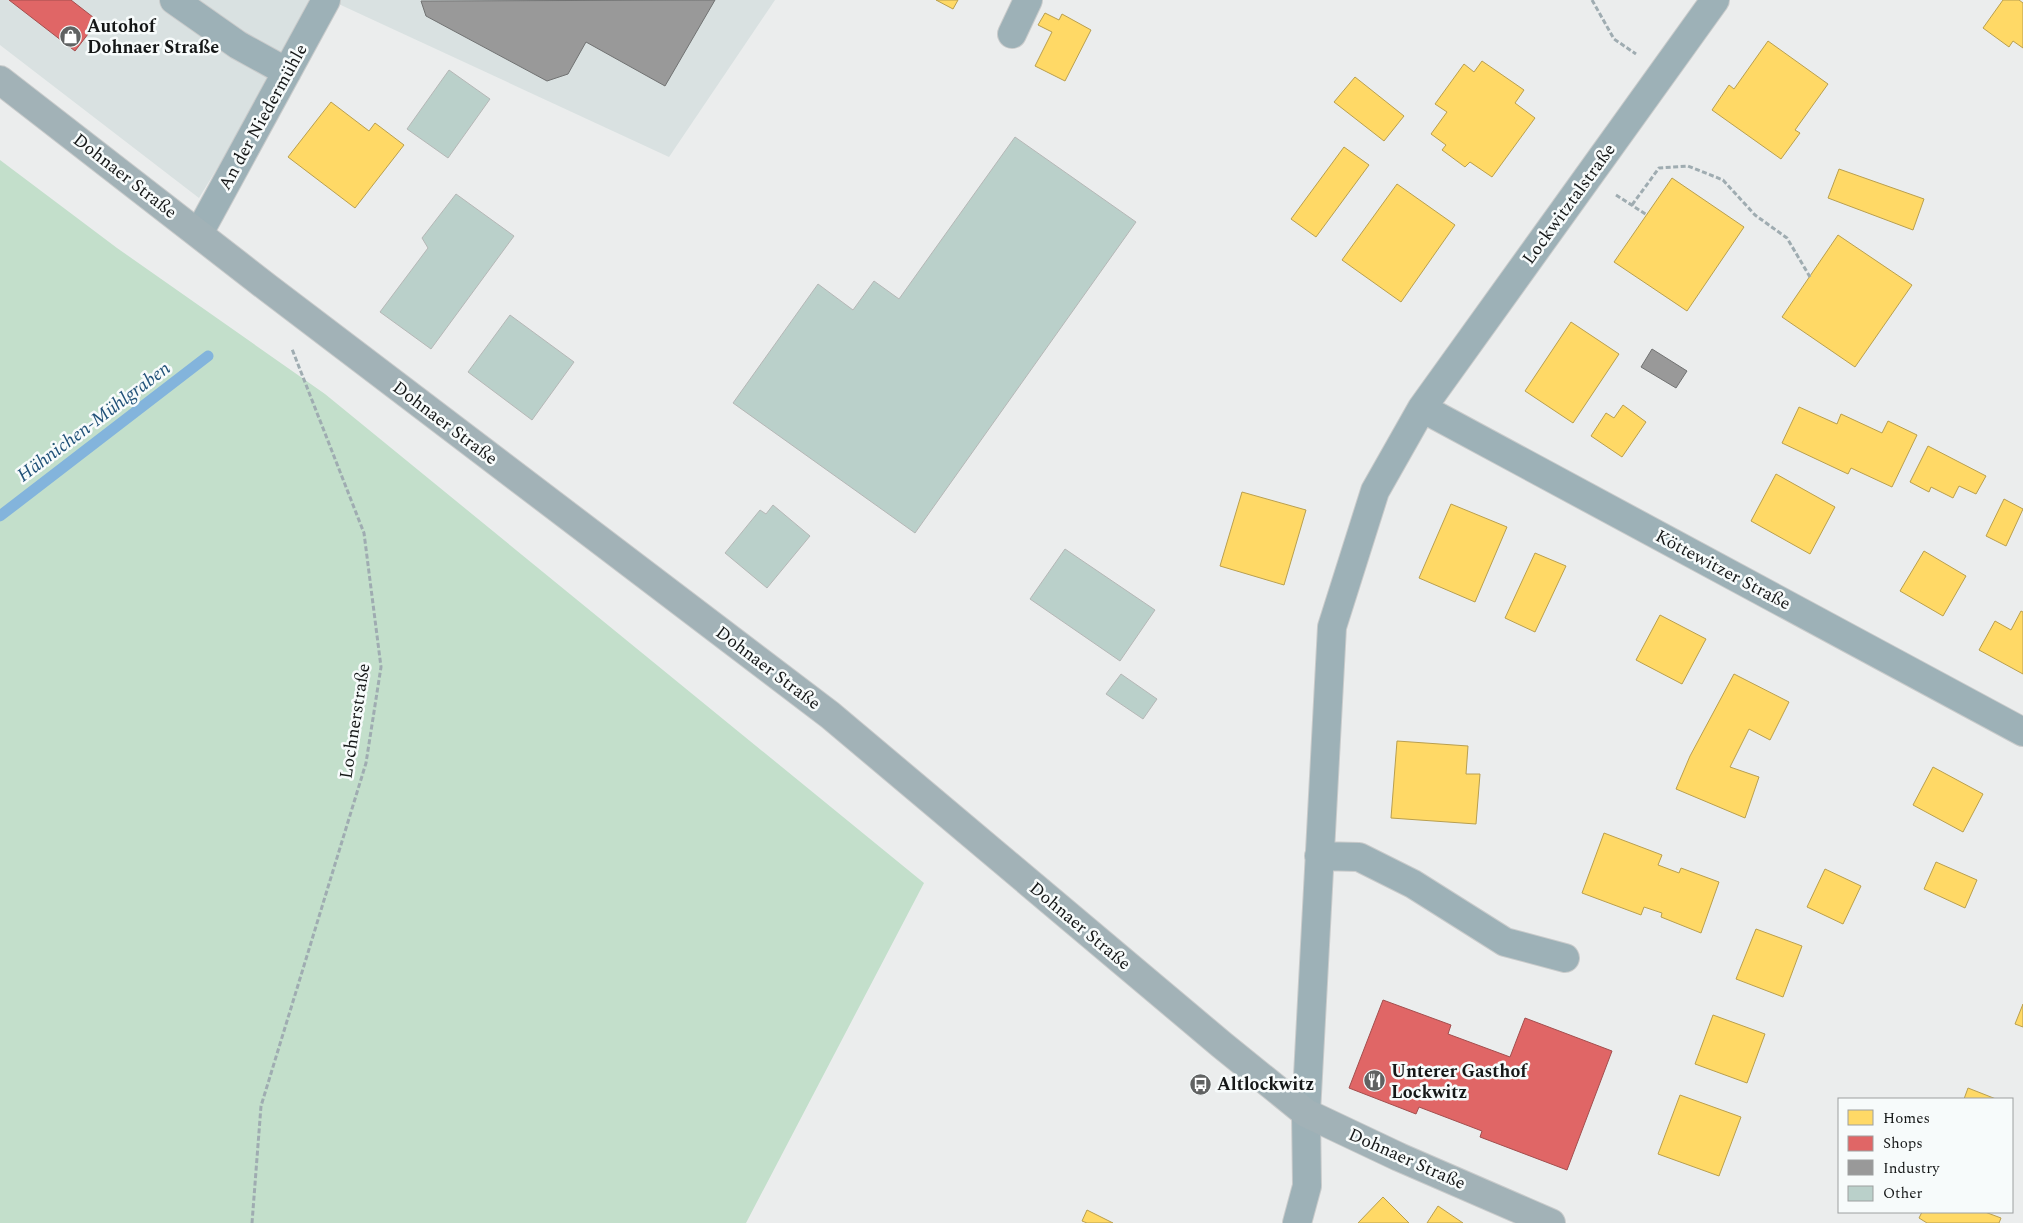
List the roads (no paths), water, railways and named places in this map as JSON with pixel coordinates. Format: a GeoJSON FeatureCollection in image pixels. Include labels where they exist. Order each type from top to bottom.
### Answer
{"type":"FeatureCollection","features":[{"type":"Feature","properties":{"kind":"main road","name":"Dohnaer Straße"},"geometry":{"type":"LineString","coordinates":[[0,80],[268,288],[830,715],[1222,1045],[1306,1113],[1399,1157],[1551,1223]]}},
{"type":"Feature","properties":{"kind":"street"},"geometry":{"type":"LineString","coordinates":[[174,0],[238,45],[287,72]]}},
{"type":"Feature","properties":{"kind":"street","name":"An der Niedermühle"},"geometry":{"type":"LineString","coordinates":[[199,233],[326,0]]}},
{"type":"Feature","properties":{"kind":"street"},"geometry":{"type":"LineString","coordinates":[[1012,34],[1028,0]]}},
{"type":"Feature","properties":{"kind":"street","name":"Lockwitztalstraße"},"geometry":{"type":"LineString","coordinates":[[1297,1223],[1307,1186],[1306,1113],[1332,627],[1375,492],[1422,408],[1715,0]]}},
{"type":"Feature","properties":{"kind":"street","name":"Köttewitzer Straße"},"geometry":{"type":"LineString","coordinates":[[1422,408],[2023,732]]}},
{"type":"Feature","properties":{"kind":"street"},"geometry":{"type":"LineString","coordinates":[[1319,856],[1360,857],[1413,884],[1505,942],[1564,958]]}},
{"type":"Feature","properties":{"kind":"waterway","name":"Hähnichen-Mühlgraben"},"geometry":{"type":"LineString","coordinates":[[0,516],[208,356]]}},
{"type":"Feature","properties":{"kind":"place","name":"Autohof Dohnaer Straße"},"geometry":{"type":"Point","coordinates":[71,36]}},
{"type":"Feature","properties":{"kind":"place","name":"Unterer Gasthof Lockwitz"},"geometry":{"type":"Point","coordinates":[1375,1081]}},
{"type":"Feature","properties":{"kind":"place","name":"Altlockwitz"},"geometry":{"type":"Point","coordinates":[1201,1084]}}]}
